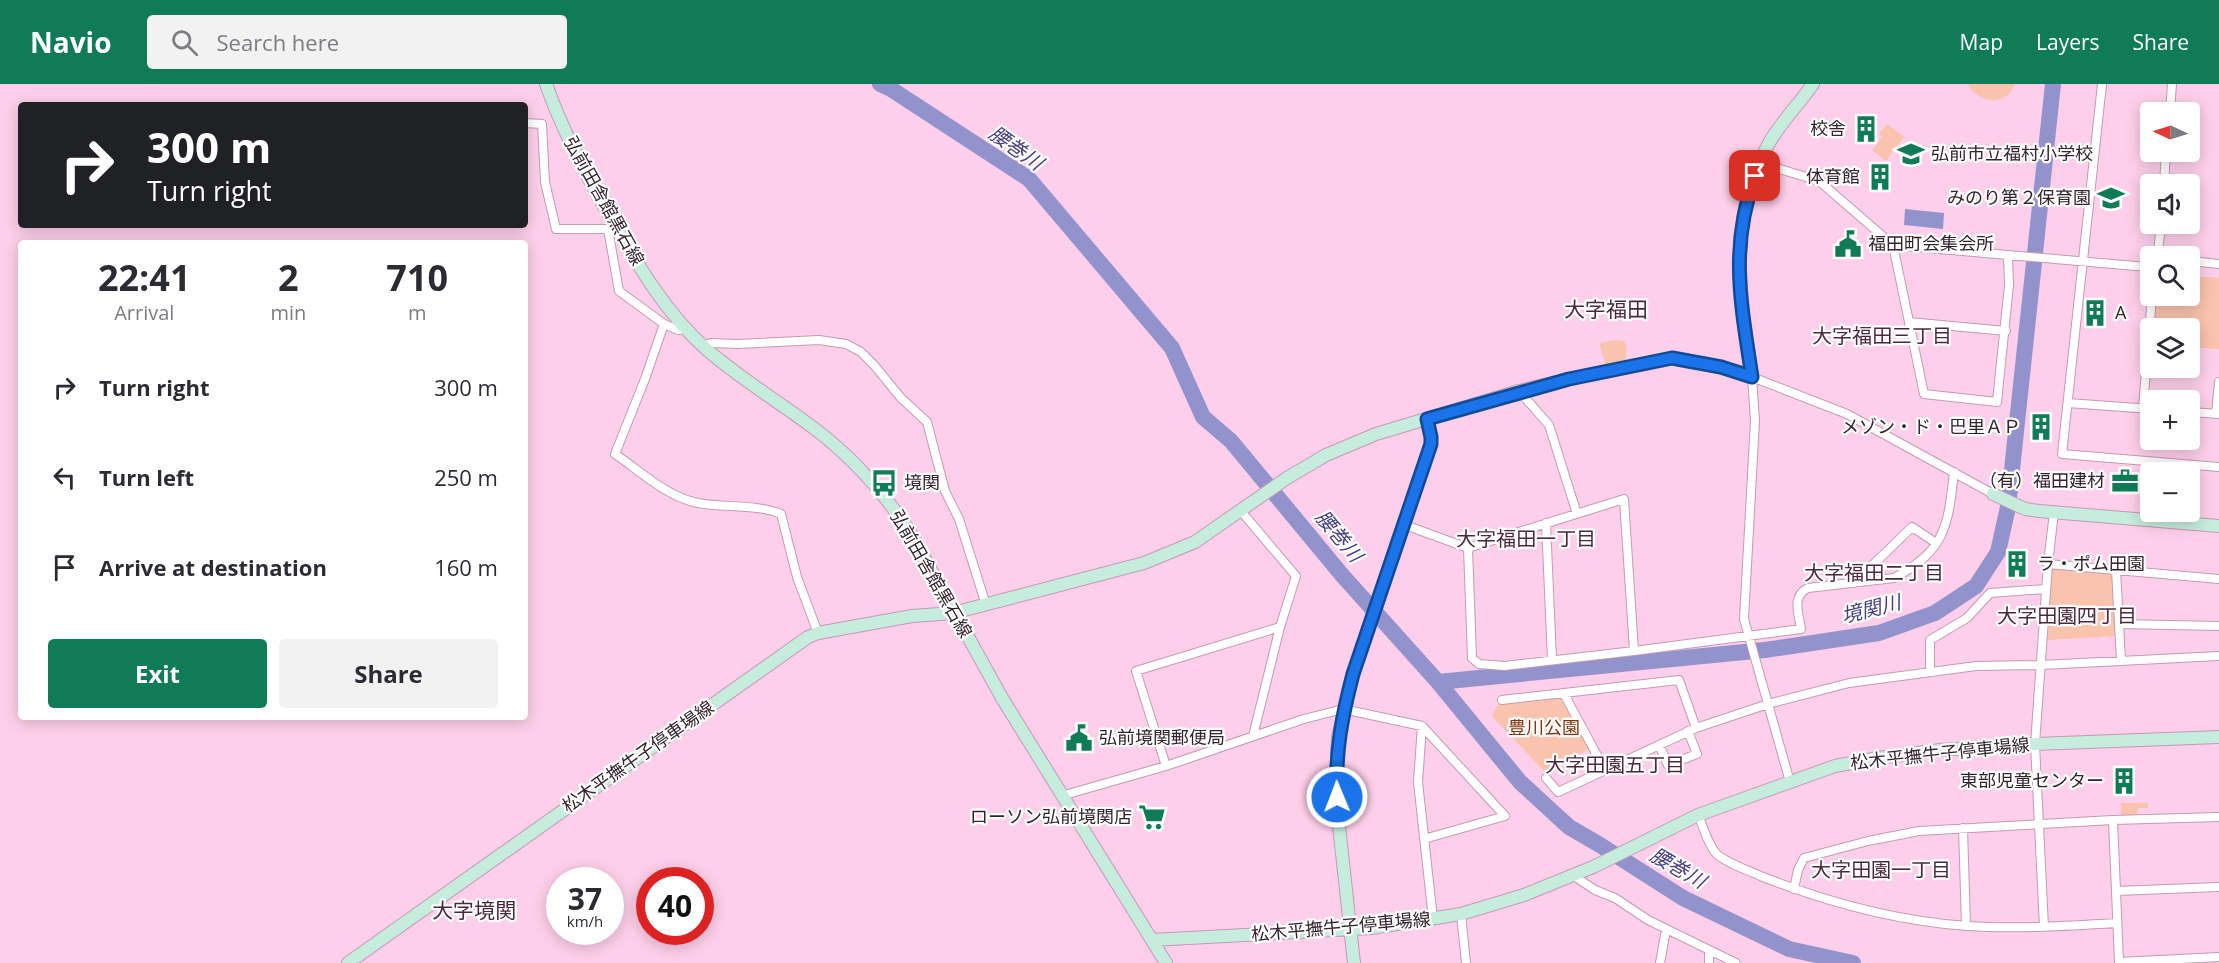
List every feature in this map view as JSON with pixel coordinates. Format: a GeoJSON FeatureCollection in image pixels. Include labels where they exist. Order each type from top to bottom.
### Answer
{"type":"FeatureCollection","features":[{"type":"Feature","properties":{"kind":"main road","name":"弘前田舎館黒石線"},"geometry":{"type":"LineString","coordinates":[[546,84],[562,124],[612,228],[650,285],[702,346],[737,375],[816,429],[848,457],[878,488],[910,532],[953,613],[1061,795],[1166,963]]}},
{"type":"Feature","properties":{"kind":"main road"},"geometry":{"type":"LineString","coordinates":[[1752,377],[1738,273],[1744,210],[1760,163],[1779,128],[1813,84]]}},
{"type":"Feature","properties":{"kind":"main road","name":"松木平撫牛子停車場線"},"geometry":{"type":"LineString","coordinates":[[348,963],[808,637],[818,633],[912,616],[953,613],[1164,557],[1195,542],[1287,478],[1326,455],[1366,438],[1519,392],[1569,379],[1672,358],[1721,367],[1752,377]]}},
{"type":"Feature","properties":{"kind":"main road"},"geometry":{"type":"LineString","coordinates":[[1354,963],[1336,777],[1338,737],[1343,709],[1366,635],[1431,444],[1427,419]]}},
{"type":"Feature","properties":{"kind":"main road"},"geometry":{"type":"LineString","coordinates":[[1993,494],[2025,509],[2219,526]]}},
{"type":"Feature","properties":{"kind":"main road","name":"松木平撫牛子停車場線"},"geometry":{"type":"LineString","coordinates":[[1152,940],[1350,929],[1461,914],[1524,896],[1574,876],[1698,814],[1835,766],[1940,750],[2219,737]]}},
{"type":"Feature","properties":{"kind":"street"},"geometry":{"type":"LineString","coordinates":[[2102,84],[2062,454],[2219,467]]}},
{"type":"Feature","properties":{"kind":"street"},"geometry":{"type":"LineString","coordinates":[[2171,102],[2172,84]]}},
{"type":"Feature","properties":{"kind":"street"},"geometry":{"type":"LineString","coordinates":[[528,123],[542,124],[545,182],[556,229],[612,228],[619,291],[663,324],[678,330],[686,329]]}},
{"type":"Feature","properties":{"kind":"street"},"geometry":{"type":"LineString","coordinates":[[1760,163],[1819,182],[1893,245],[2021,258],[2140,266]]}},
{"type":"Feature","properties":{"kind":"street"},"geometry":{"type":"LineString","coordinates":[[1893,245],[1924,394],[1997,402],[2006,331],[2008,256]]}},
{"type":"Feature","properties":{"kind":"street"},"geometry":{"type":"LineString","coordinates":[[2200,262],[2219,264]]}},
{"type":"Feature","properties":{"kind":"street"},"geometry":{"type":"LineString","coordinates":[[2148,390],[2152,306]]}},
{"type":"Feature","properties":{"kind":"street"},"geometry":{"type":"LineString","coordinates":[[1909,322],[2006,331]]}},
{"type":"Feature","properties":{"kind":"street"},"geometry":{"type":"LineString","coordinates":[[663,324],[645,379],[615,454],[678,497],[699,503],[781,514],[796,577],[818,633]]}},
{"type":"Feature","properties":{"kind":"street"},"geometry":{"type":"LineString","coordinates":[[702,346],[711,343],[819,340],[846,344],[867,359],[901,398],[927,422],[945,491],[959,519],[986,604]]}},
{"type":"Feature","properties":{"kind":"street"},"geometry":{"type":"LineString","coordinates":[[1790,782],[1744,619],[1755,421],[1752,377],[1847,414],[1993,494]]}},
{"type":"Feature","properties":{"kind":"street"},"geometry":{"type":"LineString","coordinates":[[2200,413],[2218,414],[2219,382]]}},
{"type":"Feature","properties":{"kind":"street"},"geometry":{"type":"LineString","coordinates":[[1519,392],[1549,425],[1577,514]]}},
{"type":"Feature","properties":{"kind":"street"},"geometry":{"type":"LineString","coordinates":[[2068,403],[2140,408]]}},
{"type":"Feature","properties":{"kind":"street"},"geometry":{"type":"LineString","coordinates":[[1468,548],[1472,658],[1479,664],[1488,666],[1552,660],[1748,638],[1802,629],[1797,602],[1798,595],[1808,588],[1894,578],[1926,556],[1945,532],[1950,512],[1954,472]]}},
{"type":"Feature","properties":{"kind":"street"},"geometry":{"type":"LineString","coordinates":[[1405,525],[1468,548],[1624,499],[1634,651]]}},
{"type":"Feature","properties":{"kind":"street"},"geometry":{"type":"LineString","coordinates":[[1240,510],[1296,576],[1280,627],[1253,736]]}},
{"type":"Feature","properties":{"kind":"street"},"geometry":{"type":"LineString","coordinates":[[2044,927],[2035,744],[2054,512]]}},
{"type":"Feature","properties":{"kind":"street"},"geometry":{"type":"LineString","coordinates":[[1546,523],[1552,660]]}},
{"type":"Feature","properties":{"kind":"street"},"geometry":{"type":"LineString","coordinates":[[1854,583],[1912,527],[1936,543]]}},
{"type":"Feature","properties":{"kind":"street"},"geometry":{"type":"LineString","coordinates":[[2048,564],[2219,579]]}},
{"type":"Feature","properties":{"kind":"street"},"geometry":{"type":"LineString","coordinates":[[2116,570],[2121,660]]}},
{"type":"Feature","properties":{"kind":"street"},"geometry":{"type":"LineString","coordinates":[[1930,671],[1930,640],[1967,618],[1990,593],[2046,589]]}},
{"type":"Feature","properties":{"kind":"street"},"geometry":{"type":"LineString","coordinates":[[2119,624],[2219,626]]}},
{"type":"Feature","properties":{"kind":"street"},"geometry":{"type":"LineString","coordinates":[[1166,766],[1136,671],[1280,627]]}},
{"type":"Feature","properties":{"kind":"street"},"geometry":{"type":"LineString","coordinates":[[1546,778],[1558,792],[1692,730],[1768,704],[1849,683],[1976,666],[2219,656]]}},
{"type":"Feature","properties":{"kind":"street"},"geometry":{"type":"LineString","coordinates":[[1502,700],[1680,680],[1697,754],[1668,765],[1659,745]]}},
{"type":"Feature","properties":{"kind":"street"},"geometry":{"type":"LineString","coordinates":[[1564,694],[1605,770]]}},
{"type":"Feature","properties":{"kind":"street"},"geometry":{"type":"LineString","coordinates":[[1061,795],[1166,766],[1253,736],[1343,709],[1422,726],[1505,816],[1424,838]]}},
{"type":"Feature","properties":{"kind":"street"},"geometry":{"type":"LineString","coordinates":[[1422,726],[1418,782],[1433,919]]}},
{"type":"Feature","properties":{"kind":"street"},"geometry":{"type":"LineString","coordinates":[[1698,814],[1715,854],[1794,889],[1864,909],[1914,920],[1966,926],[2044,927],[2117,923]]}},
{"type":"Feature","properties":{"kind":"street"},"geometry":{"type":"LineString","coordinates":[[1794,889],[1798,870],[1804,858],[1919,831],[2113,820],[2219,817]]}},
{"type":"Feature","properties":{"kind":"street"},"geometry":{"type":"LineString","coordinates":[[2113,820],[2119,962],[2219,957]]}},
{"type":"Feature","properties":{"kind":"street"},"geometry":{"type":"LineString","coordinates":[[1963,828],[1966,926]]}},
{"type":"Feature","properties":{"kind":"street"},"geometry":{"type":"LineString","coordinates":[[1574,876],[1666,930],[1736,963]]}},
{"type":"Feature","properties":{"kind":"street"},"geometry":{"type":"LineString","coordinates":[[2116,891],[2219,887]]}},
{"type":"Feature","properties":{"kind":"street"},"geometry":{"type":"LineString","coordinates":[[1461,914],[1466,963]]}},
{"type":"Feature","properties":{"kind":"street"},"geometry":{"type":"LineString","coordinates":[[1660,963],[1666,930]]}},
{"type":"Feature","properties":{"kind":"street"},"geometry":{"type":"LineString","coordinates":[[1709,950],[1709,963]]}},
{"type":"Feature","properties":{"kind":"green space"},"geometry":{"type":"Polygon","coordinates":[[[1967,84],[2015,84],[2005,97],[1992,100],[1978,95],[1967,84]]]}},
{"type":"Feature","properties":{"kind":"green space"},"geometry":{"type":"Polygon","coordinates":[[[1887,124],[1904,137],[1886,161],[1872,150],[1882,137],[1879,134],[1887,124]]]}},
{"type":"Feature","properties":{"kind":"green space"},"geometry":{"type":"Polygon","coordinates":[[[2200,277],[2219,278],[2219,349],[2200,348],[2200,318],[2155,318],[2156,306],[2200,306],[2200,277]]]}},
{"type":"Feature","properties":{"kind":"green space"},"geometry":{"type":"Polygon","coordinates":[[[1624,341],[1627,347],[1625,362],[1606,365],[1599,343],[1624,341]]]}},
{"type":"Feature","properties":{"kind":"green space"},"geometry":{"type":"Polygon","coordinates":[[[2054,568],[2110,571],[2113,576],[2115,636],[2048,640],[2051,571],[2054,568]]]}},
{"type":"Feature","properties":{"kind":"green space","name":"豊川公園"},"geometry":{"type":"Polygon","coordinates":[[[1561,698],[1589,749],[1545,772],[1492,716],[1498,704],[1561,698]]]}},
{"type":"Feature","properties":{"kind":"green space"},"geometry":{"type":"Polygon","coordinates":[[[2121,803],[2148,803],[2148,808],[2138,808],[2137,817],[2121,818],[2121,803]]]}},
{"type":"Feature","properties":{"kind":"water"},"geometry":{"type":"Polygon","coordinates":[[[1905,209],[1944,213],[1943,229],[1904,225],[1905,209]]]}},
{"type":"Feature","properties":{"kind":"waterway","name":"腰巻川"},"geometry":{"type":"LineString","coordinates":[[880,84],[1029,179],[1172,348],[1203,417],[1231,441],[1342,575],[1438,682],[1520,782],[1569,827],[1683,898],[1789,949],[1853,963]]}},
{"type":"Feature","properties":{"kind":"waterway","name":"境関川"},"geometry":{"type":"LineString","coordinates":[[1438,682],[1765,650],[1879,633],[1935,613],[1976,586],[1998,552],[2008,507],[2053,84]]}},
{"type":"Feature","properties":{"kind":"place","name":"校舎"},"geometry":{"type":"Point","coordinates":[1866,129]}},
{"type":"Feature","properties":{"kind":"place","name":"弘前市立福村小学校"},"geometry":{"type":"Point","coordinates":[1911,154]}},
{"type":"Feature","properties":{"kind":"place","name":"体育館"},"geometry":{"type":"Point","coordinates":[1880,177]}},
{"type":"Feature","properties":{"kind":"place","name":"みのり第２保育園"},"geometry":{"type":"Point","coordinates":[2111,198]}},
{"type":"Feature","properties":{"kind":"place","name":"福田町会集会所"},"geometry":{"type":"Point","coordinates":[1848,244]}},
{"type":"Feature","properties":{"kind":"place","name":"A"},"geometry":{"type":"Point","coordinates":[2095,313]}},
{"type":"Feature","properties":{"kind":"place","name":"メゾン・ド・巴里ＡＰ"},"geometry":{"type":"Point","coordinates":[2041,427]}},
{"type":"Feature","properties":{"kind":"place","name":"（有）福田建材"},"geometry":{"type":"Point","coordinates":[2125,481]}},
{"type":"Feature","properties":{"kind":"place","name":"境関"},"geometry":{"type":"Point","coordinates":[884,483]}},
{"type":"Feature","properties":{"kind":"place","name":"ラ・ポム田園"},"geometry":{"type":"Point","coordinates":[2017,564]}},
{"type":"Feature","properties":{"kind":"place","name":"弘前境関郵便局"},"geometry":{"type":"Point","coordinates":[1079,738]}},
{"type":"Feature","properties":{"kind":"place","name":"東部児童センター"},"geometry":{"type":"Point","coordinates":[2124,781]}},
{"type":"Feature","properties":{"kind":"place","name":"ローソン弘前境関店"},"geometry":{"type":"Point","coordinates":[1152,817]}},
{"type":"Feature","properties":{"kind":"district","name":"大字福田"},"geometry":{"type":"Point","coordinates":[1606,310]}},
{"type":"Feature","properties":{"kind":"district","name":"大字福田三丁目"},"geometry":{"type":"Point","coordinates":[1882,336]}},
{"type":"Feature","properties":{"kind":"district","name":"大字福田一丁目"},"geometry":{"type":"Point","coordinates":[1526,539]}},
{"type":"Feature","properties":{"kind":"district","name":"大字福田二丁目"},"geometry":{"type":"Point","coordinates":[1874,573]}},
{"type":"Feature","properties":{"kind":"district","name":"大字田園四丁目"},"geometry":{"type":"Point","coordinates":[2067,616]}},
{"type":"Feature","properties":{"kind":"district","name":"大字田園五丁目"},"geometry":{"type":"Point","coordinates":[1615,765]}},
{"type":"Feature","properties":{"kind":"district","name":"大字田園一丁目"},"geometry":{"type":"Point","coordinates":[1881,870]}},
{"type":"Feature","properties":{"kind":"district","name":"大字境関"},"geometry":{"type":"Point","coordinates":[474,911]}},
{"type":"Feature","properties":{"kind":"route"},"geometry":{"type":"LineString","coordinates":[[1337,797],[1338,737],[1343,709],[1431,444],[1427,419],[1569,379],[1672,358],[1721,367],[1752,377],[1738,273],[1744,210],[1755,176]]}}]}
